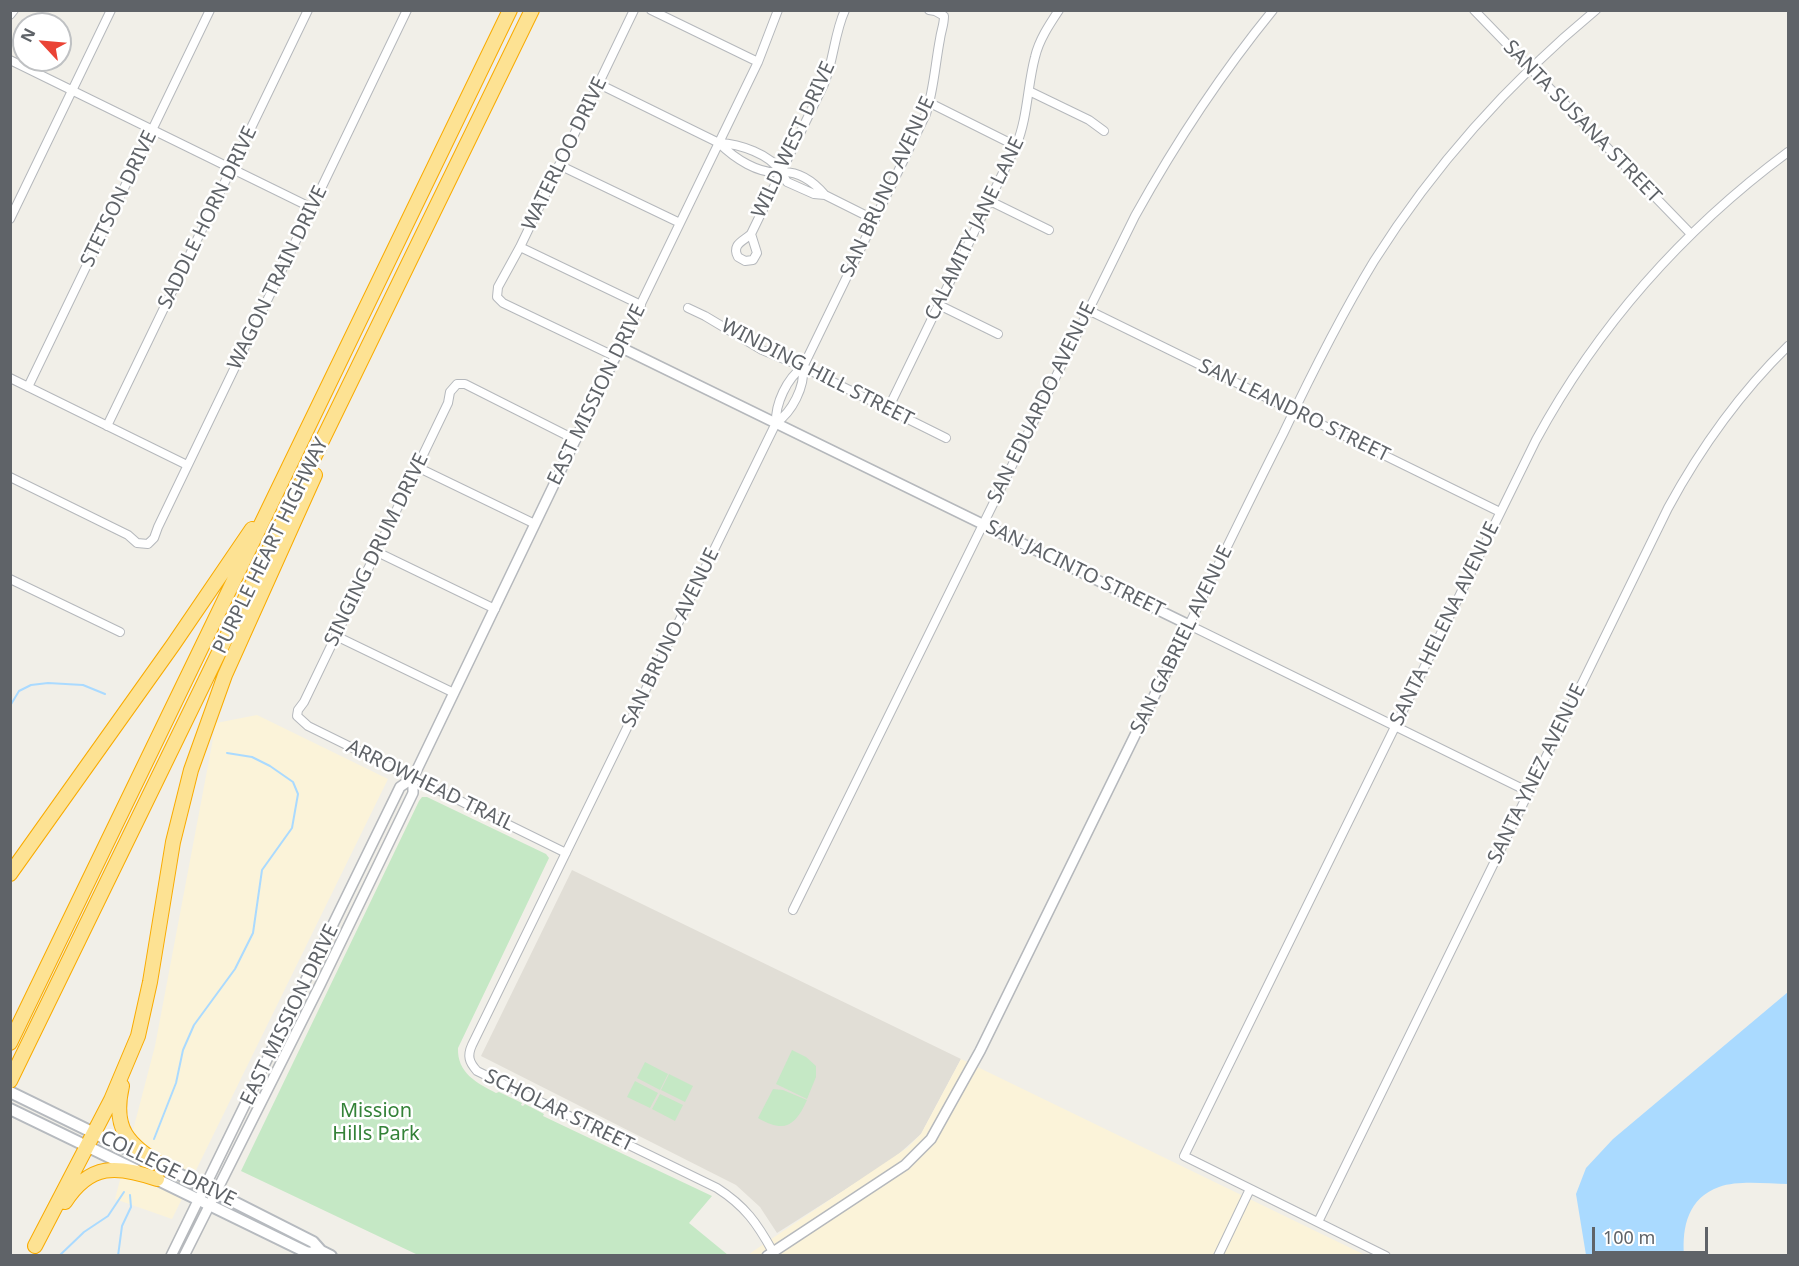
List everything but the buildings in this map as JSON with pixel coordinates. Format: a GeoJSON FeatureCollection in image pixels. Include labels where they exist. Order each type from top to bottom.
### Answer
{"type":"FeatureCollection","features":[{"type":"Feature","properties":{"kind":"highway","name":"PURPLE HEART HIGHWAY"},"geometry":{"type":"LineString","coordinates":[[10,1043],[510,10]]}},
{"type":"Feature","properties":{"kind":"highway","name":"PURPLE HEART HIGHWAY"},"geometry":{"type":"LineString","coordinates":[[10,1082],[532,10]]}},
{"type":"Feature","properties":{"kind":"highway"},"geometry":{"type":"LineString","coordinates":[[163,1166],[136,1149],[126,1136],[120,1122],[119,1101],[146,1003],[176,831],[191,770],[225,675],[307,495],[355,375]]}},
{"type":"Feature","properties":{"kind":"highway"},"geometry":{"type":"LineString","coordinates":[[10,873],[173,645],[279,488]]}},
{"type":"Feature","properties":{"kind":"highway"},"geometry":{"type":"LineString","coordinates":[[31,1251],[48,1224],[131,1056]]}},
{"type":"Feature","properties":{"kind":"highway"},"geometry":{"type":"LineString","coordinates":[[31,1251],[51,1226],[75,1188],[87,1177],[117,1169],[129,1170],[157,1179]]}},
{"type":"Feature","properties":{"kind":"main road","name":"COLLEGE DRIVE"},"geometry":{"type":"LineString","coordinates":[[10,1092],[217,1192],[313,1242],[326,1253]]}},
{"type":"Feature","properties":{"kind":"main road","name":"COLLEGE DRIVE"},"geometry":{"type":"LineString","coordinates":[[10,1109],[308,1253],[326,1253]]}},
{"type":"Feature","properties":{"kind":"street"},"geometry":{"type":"LineString","coordinates":[[10,15],[14,10]]}},
{"type":"Feature","properties":{"kind":"street"},"geometry":{"type":"LineString","coordinates":[[10,219],[111,10]]}},
{"type":"Feature","properties":{"kind":"street","name":"STETSON DRIVE"},"geometry":{"type":"LineString","coordinates":[[28,387],[210,10]]}},
{"type":"Feature","properties":{"kind":"street","name":"SADDLE HORN DRIVE"},"geometry":{"type":"LineString","coordinates":[[107,426],[308,10]]}},
{"type":"Feature","properties":{"kind":"street","name":"WAGON TRAIN DRIVE"},"geometry":{"type":"LineString","coordinates":[[10,477],[128,535],[137,543],[148,544],[154,538],[407,10]]}},
{"type":"Feature","properties":{"kind":"street","name":"WATERLOO DRIVE"},"geometry":{"type":"LineString","coordinates":[[616,357],[503,303],[496,297],[498,287],[520,247],[634,10]]}},
{"type":"Feature","properties":{"kind":"street"},"geometry":{"type":"LineString","coordinates":[[651,10],[758,62]]}},
{"type":"Feature","properties":{"kind":"street","name":"EAST MISSION DRIVE"},"geometry":{"type":"LineString","coordinates":[[171,1256],[204,1202],[217,1192],[413,793],[413,778],[758,62],[778,10]]}},
{"type":"Feature","properties":{"kind":"street","name":"WILD WEST DRIVE"},"geometry":{"type":"LineString","coordinates":[[751,234],[829,72],[838,27],[845,10]]}},
{"type":"Feature","properties":{"kind":"street","name":"SAN BRUNO AVENUE"},"geometry":{"type":"LineString","coordinates":[[776,423],[775,411],[793,374],[803,367],[930,103],[944,16],[928,10]]}},
{"type":"Feature","properties":{"kind":"street","name":"CALAMITY JANE LANE"},"geometry":{"type":"LineString","coordinates":[[888,409],[1016,146],[1024,122],[1032,68],[1039,44],[1059,10]]}},
{"type":"Feature","properties":{"kind":"street","name":"SAN EDUARDO AVENUE"},"geometry":{"type":"LineString","coordinates":[[793,910],[1135,216],[1168,158],[1229,66],[1272,10]]}},
{"type":"Feature","properties":{"kind":"street","name":"SANTA SUSANA STREET"},"geometry":{"type":"LineString","coordinates":[[1474,10],[1690,233]]}},
{"type":"Feature","properties":{"kind":"street","name":"SAN GABRIEL AVENUE"},"geometry":{"type":"LineString","coordinates":[[770,1254],[905,1165],[931,1139],[980,1051],[1294,411],[1345,311],[1375,260],[1413,204],[1465,138],[1530,68],[1596,10]]}},
{"type":"Feature","properties":{"kind":"street"},"geometry":{"type":"LineString","coordinates":[[10,60],[312,208]]}},
{"type":"Feature","properties":{"kind":"street"},"geometry":{"type":"LineString","coordinates":[[599,84],[719,143],[730,154],[770,174],[781,172]]}},
{"type":"Feature","properties":{"kind":"street"},"geometry":{"type":"LineString","coordinates":[[1029,91],[1089,120],[1104,131]]}},
{"type":"Feature","properties":{"kind":"street"},"geometry":{"type":"LineString","coordinates":[[930,103],[1016,146]]}},
{"type":"Feature","properties":{"kind":"street"},"geometry":{"type":"LineString","coordinates":[[719,143],[735,144],[745,148],[775,163],[787,182],[814,194],[825,195],[875,220]]}},
{"type":"Feature","properties":{"kind":"street","name":"SANTA HELENA AVENUE"},"geometry":{"type":"LineString","coordinates":[[1250,1189],[1184,1156],[1545,423],[1586,356],[1636,292],[1690,233],[1751,180],[1788,152]]}},
{"type":"Feature","properties":{"kind":"street"},"geometry":{"type":"LineString","coordinates":[[560,165],[680,223]]}},
{"type":"Feature","properties":{"kind":"street"},"geometry":{"type":"LineString","coordinates":[[990,201],[1049,230]]}},
{"type":"Feature","properties":{"kind":"street"},"geometry":{"type":"LineString","coordinates":[[520,247],[641,305]]}},
{"type":"Feature","properties":{"kind":"street"},"geometry":{"type":"LineString","coordinates":[[939,305],[998,333]]}},
{"type":"Feature","properties":{"kind":"street","name":"WINDING HILL STREET"},"geometry":{"type":"LineString","coordinates":[[688,308],[762,350],[803,367],[946,438]]}},
{"type":"Feature","properties":{"kind":"street","name":"SAN LEANDRO STREET"},"geometry":{"type":"LineString","coordinates":[[1088,310],[1500,512]]}},
{"type":"Feature","properties":{"kind":"street","name":"SANTA YNEZ AVENUE"},"geometry":{"type":"LineString","coordinates":[[1318,1222],[1678,489],[1728,415],[1788,346]]}},
{"type":"Feature","properties":{"kind":"street","name":"SAN JACINTO STREET"},"geometry":{"type":"LineString","coordinates":[[621,347],[1529,792]]}},
{"type":"Feature","properties":{"kind":"street","name":"SAN BRUNO AVENUE"},"geometry":{"type":"LineString","coordinates":[[566,853],[776,423],[786,416],[804,379],[803,367]]}},
{"type":"Feature","properties":{"kind":"street"},"geometry":{"type":"LineString","coordinates":[[10,378],[187,465]]}},
{"type":"Feature","properties":{"kind":"street","name":"SINGING DRUM DRIVE"},"geometry":{"type":"LineString","coordinates":[[297,716],[448,403],[450,392],[457,384],[465,384],[576,440]]}},
{"type":"Feature","properties":{"kind":"street"},"geometry":{"type":"LineString","coordinates":[[417,467],[535,524]]}},
{"type":"Feature","properties":{"kind":"street"},"geometry":{"type":"LineString","coordinates":[[377,552],[495,609]]}},
{"type":"Feature","properties":{"kind":"street"},"geometry":{"type":"LineString","coordinates":[[10,579],[120,632]]}},
{"type":"Feature","properties":{"kind":"street"},"geometry":{"type":"LineString","coordinates":[[336,636],[454,693]]}},
{"type":"Feature","properties":{"kind":"street","name":"ARROWHEAD TRAIL"},"geometry":{"type":"LineString","coordinates":[[297,716],[308,726],[566,853]]}},
{"type":"Feature","properties":{"kind":"street","name":"EAST MISSION DRIVE"},"geometry":{"type":"LineString","coordinates":[[184,1256],[204,1202],[206,1187],[400,787],[413,778]]}},
{"type":"Feature","properties":{"kind":"street","name":"SCHOLAR STREET"},"geometry":{"type":"LineString","coordinates":[[566,853],[472,1045],[470,1061],[477,1071],[717,1188],[747,1211],[757,1223],[770,1254]]}},
{"type":"Feature","properties":{"kind":"street"},"geometry":{"type":"LineString","coordinates":[[1218,1256],[1250,1189],[1386,1256]]}},
{"type":"Feature","properties":{"kind":"shaded area"},"geometry":{"type":"Polygon","coordinates":[[[572,870],[961,1059],[921,1134],[892,1160],[777,1233],[760,1207],[736,1185],[481,1056],[572,870]]]}},
{"type":"Feature","properties":{"kind":"green space","name":"Mission Hills Park"},"geometry":{"type":"Polygon","coordinates":[[[422,797],[427,797],[546,854],[549,858],[458,1048],[465,1071],[475,1081],[496,1093],[499,1092],[522,1103],[523,1106],[525,1104],[544,1114],[543,1116],[712,1196],[689,1223],[728,1255],[418,1255],[241,1171],[422,797]]]}},
{"type":"Feature","properties":{"kind":"green space"},"geometry":{"type":"Polygon","coordinates":[[[792,1050],[806,1057],[816,1066],[816,1077],[807,1099],[776,1084],[792,1050]]]}},
{"type":"Feature","properties":{"kind":"green space"},"geometry":{"type":"Polygon","coordinates":[[[645,1062],[668,1074],[660,1090],[637,1078],[645,1062]]]}},
{"type":"Feature","properties":{"kind":"green space"},"geometry":{"type":"Polygon","coordinates":[[[669,1074],[693,1086],[685,1102],[661,1090],[669,1074]]]}},
{"type":"Feature","properties":{"kind":"green space"},"geometry":{"type":"Polygon","coordinates":[[[635,1081],[658,1093],[650,1108],[627,1097],[635,1081]]]}},
{"type":"Feature","properties":{"kind":"green space"},"geometry":{"type":"Polygon","coordinates":[[[773,1089],[783,1090],[807,1100],[798,1116],[788,1125],[775,1125],[758,1118],[773,1089]]]}},
{"type":"Feature","properties":{"kind":"green space"},"geometry":{"type":"Polygon","coordinates":[[[660,1094],[683,1105],[675,1121],[652,1109],[660,1094]]]}},
{"type":"Feature","properties":{"kind":"sand"},"geometry":{"type":"Polygon","coordinates":[[[257,715],[388,779],[172,1219],[115,1199],[155,1046],[216,723],[257,715]]]}},
{"type":"Feature","properties":{"kind":"sand"},"geometry":{"type":"Polygon","coordinates":[[[961,1059],[1365,1255],[746,1256],[907,1148],[921,1134],[961,1059]]]}},
{"type":"Feature","properties":{"kind":"water"},"geometry":{"type":"Polygon","coordinates":[[[1788,992],[1788,1184],[1727,1185],[1700,1198],[1686,1224],[1684,1255],[1586,1255],[1576,1194],[1586,1168],[1613,1139],[1788,992]]]}},
{"type":"Feature","properties":{"kind":"waterway"},"geometry":{"type":"LineString","coordinates":[[10,706],[19,691],[31,685],[48,683],[83,685],[105,694]]}},
{"type":"Feature","properties":{"kind":"waterway"},"geometry":{"type":"LineString","coordinates":[[154,1139],[176,1083],[183,1050],[194,1025],[235,969],[253,933],[262,870],[292,828],[298,794],[293,782],[252,757],[227,753]]}},
{"type":"Feature","properties":{"kind":"waterway"},"geometry":{"type":"LineString","coordinates":[[59,1256],[84,1232],[108,1216],[124,1192]]}},
{"type":"Feature","properties":{"kind":"waterway"},"geometry":{"type":"LineString","coordinates":[[118,1256],[122,1226],[131,1207],[130,1195]]}}]}
